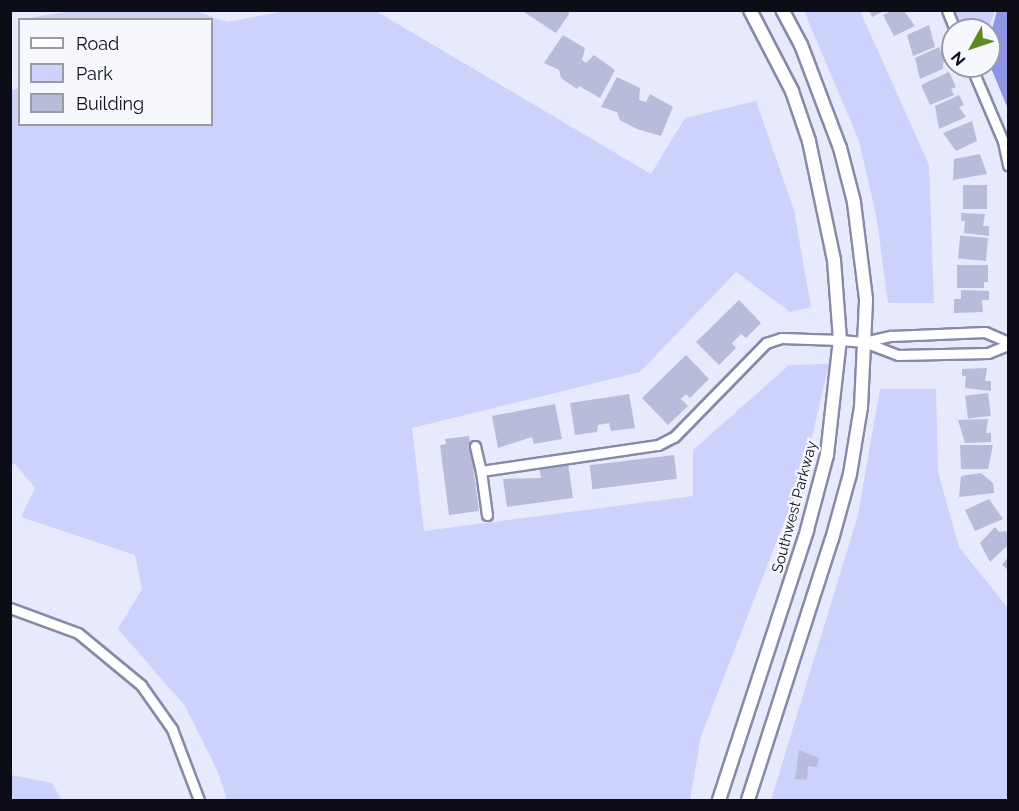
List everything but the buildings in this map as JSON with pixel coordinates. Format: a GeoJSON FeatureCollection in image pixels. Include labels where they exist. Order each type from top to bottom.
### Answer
{"type":"FeatureCollection","features":[{"type":"Feature","properties":{"kind":"main road","name":"Southwest Parkway"},"geometry":{"type":"LineString","coordinates":[[719,801],[824,465],[840,340],[834,260],[809,141],[787,81],[750,10]]}},
{"type":"Feature","properties":{"kind":"main road"},"geometry":{"type":"LineString","coordinates":[[747,801],[832,540],[850,474],[861,407],[866,299],[854,202],[819,88],[782,10]]}},
{"type":"Feature","properties":{"kind":"street"},"geometry":{"type":"LineString","coordinates":[[976,78],[1003,141],[1008,165]]}},
{"type":"Feature","properties":{"kind":"street"},"geometry":{"type":"LineString","coordinates":[[864,342],[891,336],[985,332],[1008,344]]}},
{"type":"Feature","properties":{"kind":"street"},"geometry":{"type":"LineString","coordinates":[[480,471],[658,445],[674,437],[766,343],[782,338],[864,342],[898,355],[988,353],[1008,344]]}},
{"type":"Feature","properties":{"kind":"street"},"geometry":{"type":"LineString","coordinates":[[475,446],[487,515]]}},
{"type":"Feature","properties":{"kind":"street"},"geometry":{"type":"LineString","coordinates":[[10,608],[78,633],[141,685],[172,729],[199,801]]}},
{"type":"Feature","properties":{"kind":"green space"},"geometry":{"type":"Polygon","coordinates":[[[192,10],[227,22],[286,11],[376,11],[651,174],[685,118],[756,101],[794,210],[811,307],[790,312],[736,272],[640,372],[412,428],[424,531],[693,496],[693,450],[789,365],[829,364],[804,471],[701,736],[690,800],[227,800],[218,772],[185,706],[118,629],[142,589],[135,555],[21,517],[35,488],[15,464],[11,465],[11,91],[18,88],[18,126],[213,126],[213,18],[28,18],[73,11],[192,10]]]}},
{"type":"Feature","properties":{"kind":"green space"},"geometry":{"type":"Polygon","coordinates":[[[804,11],[860,11],[929,165],[934,303],[888,303],[877,220],[859,141],[804,11]]]}},
{"type":"Feature","properties":{"kind":"green space"},"geometry":{"type":"Polygon","coordinates":[[[953,11],[995,11],[992,18],[956,18],[953,11]]]}},
{"type":"Feature","properties":{"kind":"green space"},"geometry":{"type":"Polygon","coordinates":[[[880,389],[936,389],[938,472],[959,547],[1008,608],[1008,800],[771,800],[858,515],[880,389]]]}},
{"type":"Feature","properties":{"kind":"green space"},"geometry":{"type":"Polygon","coordinates":[[[11,775],[52,783],[62,800],[11,800],[11,775]]]}},
{"type":"Feature","properties":{"kind":"water"},"geometry":{"type":"Polygon","coordinates":[[[997,11],[1008,11],[1008,109],[995,78],[1001,78],[1001,18],[995,18],[997,11]]]}}]}
